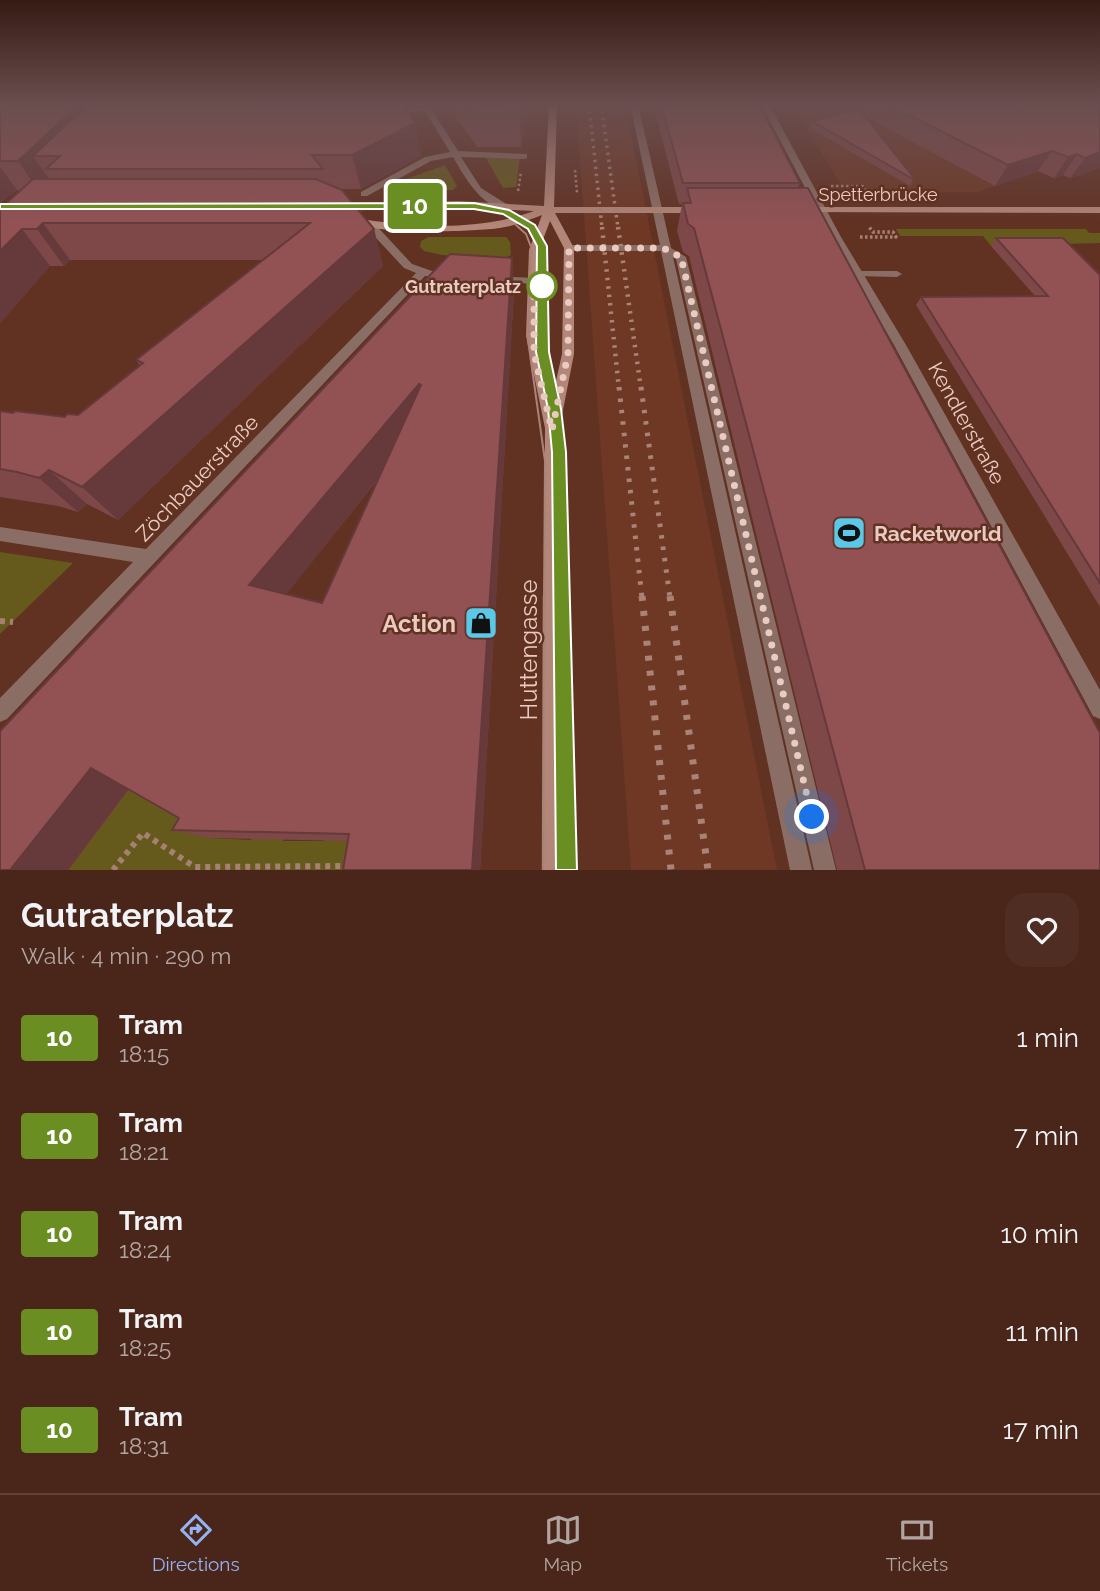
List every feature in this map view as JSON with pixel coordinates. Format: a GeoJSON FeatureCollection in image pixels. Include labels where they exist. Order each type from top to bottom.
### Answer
{"type":"FeatureCollection","features":[{"type":"Feature","properties":{"kind":"street"},"geometry":{"type":"LineString","coordinates":[[449,145],[478,190],[505,207]]}},
{"type":"Feature","properties":{"kind":"street","name":"Huttengasse"},"geometry":{"type":"LineString","coordinates":[[551,145],[548,209],[534,250],[534,353],[552,430]]}},
{"type":"Feature","properties":{"kind":"street"},"geometry":{"type":"LineString","coordinates":[[643,145],[801,870]]}},
{"type":"Feature","properties":{"kind":"street","name":"Kendlerstraße"},"geometry":{"type":"LineString","coordinates":[[787,145],[1100,709]]}},
{"type":"Feature","properties":{"kind":"street"},"geometry":{"type":"LineString","coordinates":[[364,194],[428,159],[455,154],[524,156]]}},
{"type":"Feature","properties":{"kind":"street"},"geometry":{"type":"LineString","coordinates":[[548,209],[500,225],[426,227],[352,221],[329,209],[395,204],[505,207],[548,209],[584,211],[708,210]]}},
{"type":"Feature","properties":{"kind":"street","name":"Huttengasse"},"geometry":{"type":"LineString","coordinates":[[548,209],[569,248],[568,354],[552,430],[554,870]]}},
{"type":"Feature","properties":{"kind":"street","name":"Spetterbrücke"},"geometry":{"type":"LineString","coordinates":[[790,210],[1100,210]]}},
{"type":"Feature","properties":{"kind":"street"},"geometry":{"type":"LineString","coordinates":[[368,223],[401,260],[423,272],[447,277]]}},
{"type":"Feature","properties":{"kind":"street"},"geometry":{"type":"LineString","coordinates":[[569,248],[663,248],[681,257],[825,870]]}},
{"type":"Feature","properties":{"kind":"street","name":"Zöchbauerstraße"},"geometry":{"type":"LineString","coordinates":[[0,712],[423,272]]}},
{"type":"Feature","properties":{"kind":"street"},"geometry":{"type":"LineString","coordinates":[[859,274],[897,274]]}},
{"type":"Feature","properties":{"kind":"street"},"geometry":{"type":"LineString","coordinates":[[489,279],[534,281]]}},
{"type":"Feature","properties":{"kind":"street"},"geometry":{"type":"LineString","coordinates":[[0,534],[150,557]]}},
{"type":"Feature","properties":{"kind":"path"},"geometry":{"type":"LineString","coordinates":[[575,170],[578,194]]}},
{"type":"Feature","properties":{"kind":"path"},"geometry":{"type":"LineString","coordinates":[[810,186],[863,186],[866,190],[847,190]]}},
{"type":"Feature","properties":{"kind":"path"},"geometry":{"type":"LineString","coordinates":[[873,232],[893,232],[896,237],[876,237]]}},
{"type":"Feature","properties":{"kind":"path"},"geometry":{"type":"LineString","coordinates":[[0,621],[13,622]]}},
{"type":"Feature","properties":{"kind":"path"},"geometry":{"type":"LineString","coordinates":[[113,870],[143,833],[195,867],[353,866]]}},
{"type":"Feature","properties":{"kind":"shaded area"},"geometry":{"type":"Polygon","coordinates":[[[579,145],[633,145],[777,870],[631,870],[579,145]]]}},
{"type":"Feature","properties":{"kind":"shaded area"},"geometry":{"type":"Polygon","coordinates":[[[817,145],[1081,145],[1074,161],[1093,170],[1070,178],[1063,175],[1054,178],[1038,171],[978,192],[869,192],[864,184],[841,185],[817,145]]]}},
{"type":"Feature","properties":{"kind":"shaded area"},"geometry":{"type":"Polygon","coordinates":[[[520,157],[516,187],[503,188],[486,158],[520,157]]]}},
{"type":"Feature","properties":{"kind":"shaded area"},"geometry":{"type":"Polygon","coordinates":[[[445,165],[457,186],[453,190],[395,191],[388,188],[390,185],[445,165]]]}},
{"type":"Feature","properties":{"kind":"shaded area"},"geometry":{"type":"Polygon","coordinates":[[[896,229],[1086,229],[1089,233],[1100,233],[1100,243],[991,246],[983,236],[900,236],[896,229]]]}},
{"type":"Feature","properties":{"kind":"shaded area"},"geometry":{"type":"Polygon","coordinates":[[[428,237],[506,237],[510,242],[511,255],[506,258],[442,255],[424,251],[420,247],[421,241],[428,237]]]}},
{"type":"Feature","properties":{"kind":"shaded area"},"geometry":{"type":"Polygon","coordinates":[[[0,552],[73,563],[0,634],[0,552]]]}},
{"type":"Feature","properties":{"kind":"shaded area"},"geometry":{"type":"Polygon","coordinates":[[[200,696],[210,838],[251,840],[267,792],[296,790],[283,841],[324,841],[335,788],[365,870],[68,870],[200,696]]]}},
{"type":"Feature","properties":{"kind":"building"},"geometry":{"type":"Polygon","coordinates":[[[0,145],[36,145],[18,161],[0,161],[0,145]]]}},
{"type":"Feature","properties":{"kind":"building"},"geometry":{"type":"Polygon","coordinates":[[[45,145],[372,145],[352,155],[312,155],[323,169],[46,169],[60,156],[33,156],[45,145]]]}},
{"type":"Feature","properties":{"kind":"building"},"geometry":{"type":"Polygon","coordinates":[[[672,145],[780,145],[800,183],[683,183],[672,145]]]}},
{"type":"Feature","properties":{"kind":"building"},"geometry":{"type":"Polygon","coordinates":[[[853,145],[887,145],[913,179],[853,145]]]}},
{"type":"Feature","properties":{"kind":"building"},"geometry":{"type":"Polygon","coordinates":[[[968,145],[1100,145],[1100,152],[1085,158],[1077,154],[1068,157],[1052,151],[1008,165],[968,145]]]}},
{"type":"Feature","properties":{"kind":"building"},"geometry":{"type":"Polygon","coordinates":[[[33,179],[316,179],[342,190],[374,229],[82,487],[49,470],[39,478],[0,469],[0,411],[65,417],[67,414],[78,415],[143,363],[136,360],[310,223],[43,223],[37,229],[22,229],[0,251],[0,209],[33,179]]]}},
{"type":"Feature","properties":{"kind":"building","name":"Racketworld"},"geometry":{"type":"Polygon","coordinates":[[[687,188],[808,188],[1100,733],[1100,870],[865,870],[694,228],[688,224],[683,203],[691,203],[687,188]]]}},
{"type":"Feature","properties":{"kind":"building"},"geometry":{"type":"Polygon","coordinates":[[[996,238],[1063,238],[1100,275],[1100,583],[921,297],[1048,296],[996,238]]]}},
{"type":"Feature","properties":{"kind":"building"},"geometry":{"type":"Polygon","coordinates":[[[450,254],[512,258],[472,870],[343,870],[349,834],[172,830],[179,818],[91,768],[10,870],[0,870],[0,731],[450,254]],[[419,384],[249,585],[322,603],[421,385],[419,384]]]}},
{"type":"Feature","properties":{"kind":"tram line"},"geometry":{"type":"LineString","coordinates":[[334,206],[491,208],[523,220],[537,233],[544,262],[542,335],[560,451],[562,598]]}},
{"type":"Feature","properties":{"kind":"tram line","name":"10"},"geometry":{"type":"LineString","coordinates":[[0,207],[474,206],[506,212],[532,227],[542,246],[542,352],[555,409],[559,452],[566,870]]}},
{"type":"Feature","properties":{"kind":"tram line"},"geometry":{"type":"LineString","coordinates":[[516,225],[526,234],[531,247],[528,340],[545,461],[544,598]]}},
{"type":"Feature","properties":{"kind":"tram line"},"geometry":{"type":"LineString","coordinates":[[543,870],[544,596]]}},
{"type":"Feature","properties":{"kind":"tram line"},"geometry":{"type":"LineString","coordinates":[[562,596],[566,870]]}},
{"type":"Feature","properties":{"kind":"railway"},"geometry":{"type":"LineString","coordinates":[[593,145],[602,228]]}},
{"type":"Feature","properties":{"kind":"railway"},"geometry":{"type":"LineString","coordinates":[[607,145],[618,228]]}},
{"type":"Feature","properties":{"kind":"railway"},"geometry":{"type":"LineString","coordinates":[[602,227],[619,389]]}},
{"type":"Feature","properties":{"kind":"railway"},"geometry":{"type":"LineString","coordinates":[[618,227],[641,389]]}},
{"type":"Feature","properties":{"kind":"railway"},"geometry":{"type":"LineString","coordinates":[[619,387],[642,598]]}},
{"type":"Feature","properties":{"kind":"railway"},"geometry":{"type":"LineString","coordinates":[[641,387],[670,598]]}},
{"type":"Feature","properties":{"kind":"railway"},"geometry":{"type":"LineString","coordinates":[[642,596],[671,870]]}},
{"type":"Feature","properties":{"kind":"railway"},"geometry":{"type":"LineString","coordinates":[[670,596],[708,870]]}},
{"type":"Feature","properties":{"kind":"place","name":"Gutraterplatz"},"geometry":{"type":"Point","coordinates":[542,286]}},
{"type":"Feature","properties":{"kind":"place","name":"Racketworld"},"geometry":{"type":"Point","coordinates":[849,533]}},
{"type":"Feature","properties":{"kind":"place","name":"Action"},"geometry":{"type":"Point","coordinates":[481,623]}},
{"type":"Feature","properties":{"kind":"route"},"geometry":{"type":"LineString","coordinates":[[542,286],[534,281],[534,353],[552,430],[568,354],[569,248],[663,248],[681,257],[812,817]]}}]}
